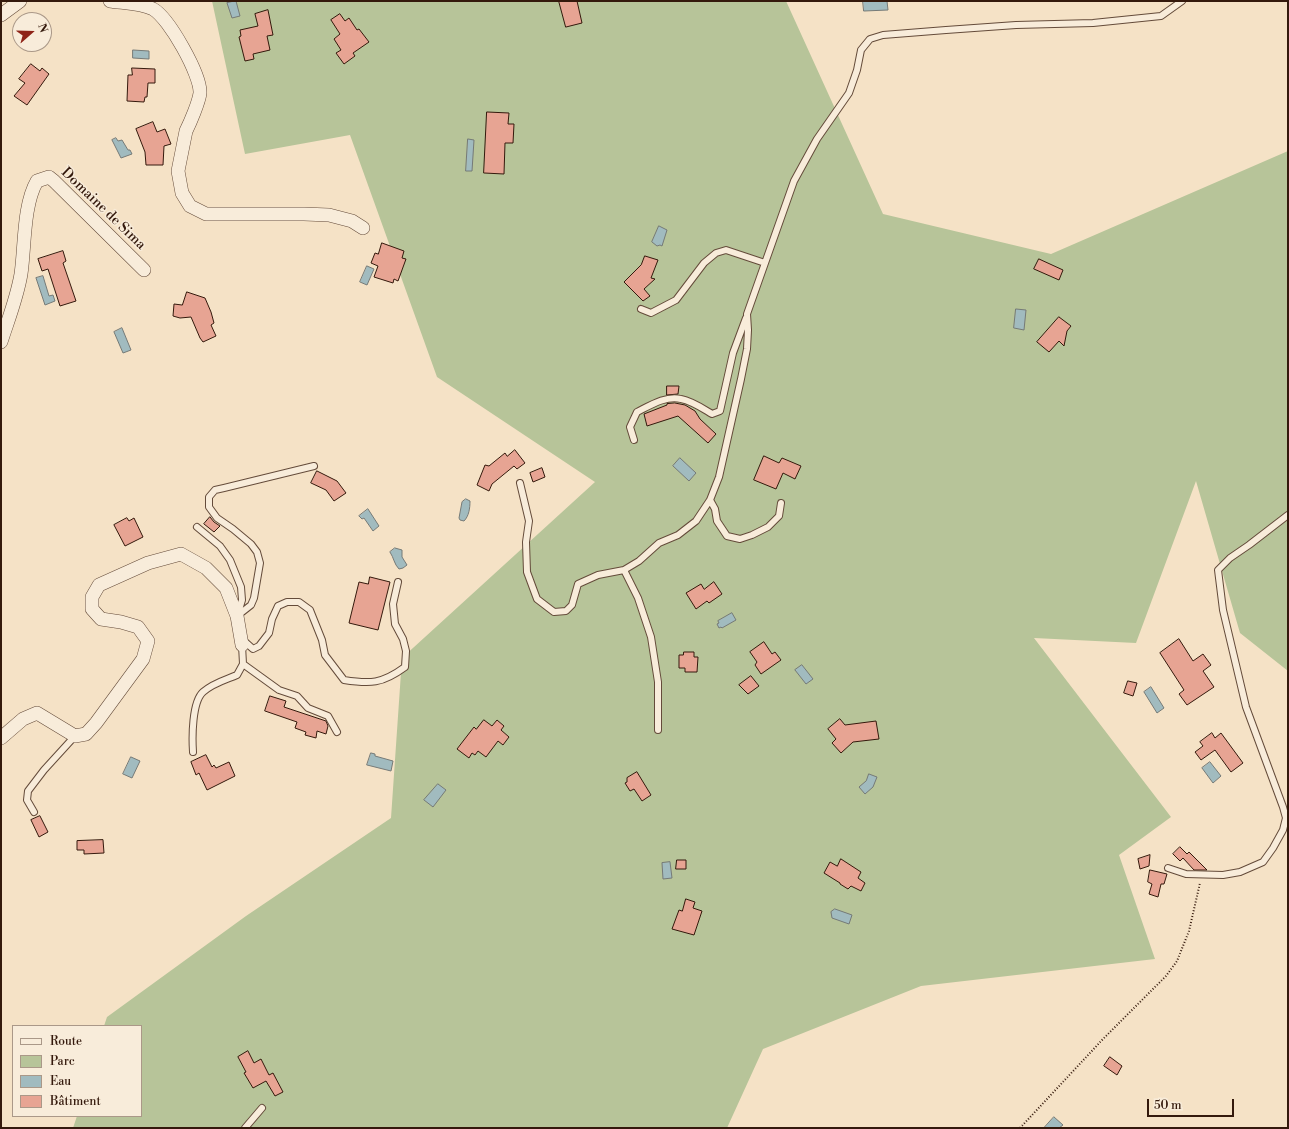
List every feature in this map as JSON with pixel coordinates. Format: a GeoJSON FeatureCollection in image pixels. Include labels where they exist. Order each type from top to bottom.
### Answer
{"type":"FeatureCollection","features":[{"type":"Feature","properties":{"kind":"street"},"geometry":{"type":"LineString","coordinates":[[1,15],[20,1]]}},
{"type":"Feature","properties":{"kind":"street"},"geometry":{"type":"LineString","coordinates":[[110,1],[139,5],[153,9],[166,21],[184,48],[199,85],[200,95],[186,131],[178,172],[182,193],[190,206],[206,214],[329,215],[352,221],[363,228]]}},
{"type":"Feature","properties":{"kind":"street","name":"Domaine de Sima"},"geometry":{"type":"LineString","coordinates":[[1,342],[18,291],[28,204],[32,189],[37,181],[49,178],[54,181],[144,270]]}},
{"type":"Feature","properties":{"kind":"street"},"geometry":{"type":"LineString","coordinates":[[1,738],[23,719],[37,713],[75,736],[86,734],[96,723],[143,659],[148,641],[138,627],[121,622],[101,619],[92,609],[92,597],[99,585],[148,563],[181,554],[206,568],[226,588],[237,616],[241,641]]}},
{"type":"Feature","properties":{"kind":"lane"},"geometry":{"type":"LineString","coordinates":[[634,440],[630,427],[637,412],[668,399],[680,398],[712,414],[720,411],[734,353],[794,181],[817,139],[849,93],[857,70],[861,50],[870,39],[883,35],[946,30],[1016,25],[1093,23],[1161,16],[1182,1]]}},
{"type":"Feature","properties":{"kind":"lane"},"geometry":{"type":"LineString","coordinates":[[641,308],[651,313],[676,300],[704,263],[716,253],[726,250],[765,263]]}},
{"type":"Feature","properties":{"kind":"lane"},"geometry":{"type":"LineString","coordinates":[[520,483],[530,521],[526,542],[527,572],[537,599],[554,612],[566,611],[572,605],[578,584],[598,575],[624,570],[639,561],[659,543],[678,535],[696,521],[710,500],[720,477],[747,349],[747,314]]}},
{"type":"Feature","properties":{"kind":"lane"},"geometry":{"type":"LineString","coordinates":[[237,616],[251,605],[254,598],[260,563],[257,552],[251,544],[217,518],[209,507],[209,497],[215,490],[314,466]]}},
{"type":"Feature","properties":{"kind":"lane"},"geometry":{"type":"LineString","coordinates":[[710,500],[715,509],[717,521],[726,536],[740,539],[768,527],[779,516],[781,503]]}},
{"type":"Feature","properties":{"kind":"lane"},"geometry":{"type":"LineString","coordinates":[[1168,868],[1186,874],[1202,875],[1223,875],[1240,872],[1263,862],[1283,830],[1286,818],[1246,707],[1223,610],[1218,570],[1230,558],[1249,546],[1288,515]]}},
{"type":"Feature","properties":{"kind":"lane"},"geometry":{"type":"LineString","coordinates":[[197,527],[220,546],[230,560],[235,571],[242,600],[237,616]]}},
{"type":"Feature","properties":{"kind":"lane"},"geometry":{"type":"LineString","coordinates":[[624,570],[638,598],[651,637],[658,682],[658,730]]}},
{"type":"Feature","properties":{"kind":"lane"},"geometry":{"type":"LineString","coordinates":[[241,641],[253,649],[259,646],[269,633],[272,619],[278,606],[287,602],[299,602],[310,610],[322,640],[325,655],[344,680],[364,683],[380,680],[395,674],[405,667],[406,651],[404,640],[396,624],[393,604],[398,582]]}},
{"type":"Feature","properties":{"kind":"lane"},"geometry":{"type":"LineString","coordinates":[[192,752],[192,728],[196,706],[202,693],[215,683],[237,675],[243,664],[241,641]]}},
{"type":"Feature","properties":{"kind":"lane"},"geometry":{"type":"LineString","coordinates":[[243,664],[279,690],[297,696],[308,708],[328,716],[337,732]]}},
{"type":"Feature","properties":{"kind":"lane"},"geometry":{"type":"LineString","coordinates":[[34,812],[27,800],[28,791],[44,770],[75,736]]}},
{"type":"Feature","properties":{"kind":"lane"},"geometry":{"type":"LineString","coordinates":[[245,1128],[262,1108]]}},
{"type":"Feature","properties":{"kind":"path"},"geometry":{"type":"LineString","coordinates":[[1020,1128],[1103,1039],[1166,976],[1178,961],[1189,931],[1202,875]]}},
{"type":"Feature","properties":{"kind":"green space"},"geometry":{"type":"Polygon","coordinates":[[[212,1],[786,1],[883,214],[1051,254],[1288,151],[1288,671],[1240,633],[1196,481],[1136,643],[1034,638],[1171,817],[1119,855],[1155,959],[921,986],[763,1049],[727,1128],[73,1128],[77,1117],[142,1117],[142,1025],[104,1025],[107,1017],[246,916],[391,818],[402,658],[595,482],[437,377],[350,135],[245,154],[212,1]]]}},
{"type":"Feature","properties":{"kind":"water"},"geometry":{"type":"Polygon","coordinates":[[[236,1],[240,16],[232,18],[227,3],[236,1]]]}},
{"type":"Feature","properties":{"kind":"water"},"geometry":{"type":"Polygon","coordinates":[[[863,1],[887,1],[888,10],[864,11],[863,1]]]}},
{"type":"Feature","properties":{"kind":"water"},"geometry":{"type":"Polygon","coordinates":[[[133,50],[149,51],[149,59],[133,58],[133,50]]]}},
{"type":"Feature","properties":{"kind":"water"},"geometry":{"type":"Polygon","coordinates":[[[116,138],[118,141],[122,140],[132,154],[121,158],[112,140],[116,138]]]}},
{"type":"Feature","properties":{"kind":"water"},"geometry":{"type":"Polygon","coordinates":[[[468,139],[474,140],[472,171],[466,171],[468,139]]]}},
{"type":"Feature","properties":{"kind":"water"},"geometry":{"type":"Polygon","coordinates":[[[659,226],[667,230],[662,246],[657,246],[652,242],[659,226]]]}},
{"type":"Feature","properties":{"kind":"water"},"geometry":{"type":"Polygon","coordinates":[[[367,266],[374,269],[367,285],[360,282],[367,266]]]}},
{"type":"Feature","properties":{"kind":"water"},"geometry":{"type":"Polygon","coordinates":[[[43,276],[49,296],[53,295],[55,301],[45,305],[36,278],[43,276]]]}},
{"type":"Feature","properties":{"kind":"water"},"geometry":{"type":"Polygon","coordinates":[[[1016,309],[1026,310],[1024,330],[1014,328],[1016,309]]]}},
{"type":"Feature","properties":{"kind":"water"},"geometry":{"type":"Polygon","coordinates":[[[122,328],[131,350],[123,353],[114,332],[122,328]]]}},
{"type":"Feature","properties":{"kind":"water"},"geometry":{"type":"Polygon","coordinates":[[[680,458],[696,473],[689,481],[673,466],[680,458]]]}},
{"type":"Feature","properties":{"kind":"water"},"geometry":{"type":"Polygon","coordinates":[[[466,499],[470,501],[470,506],[464,521],[460,520],[459,518],[462,502],[466,499]]]}},
{"type":"Feature","properties":{"kind":"water"},"geometry":{"type":"Polygon","coordinates":[[[368,509],[379,526],[373,531],[364,518],[362,519],[359,516],[368,509]]]}},
{"type":"Feature","properties":{"kind":"water"},"geometry":{"type":"Polygon","coordinates":[[[395,548],[402,550],[402,557],[407,565],[403,568],[399,569],[397,567],[390,552],[395,548]]]}},
{"type":"Feature","properties":{"kind":"water"},"geometry":{"type":"Polygon","coordinates":[[[732,613],[736,620],[722,628],[719,628],[717,624],[719,623],[718,621],[732,613]]]}},
{"type":"Feature","properties":{"kind":"water"},"geometry":{"type":"Polygon","coordinates":[[[802,665],[813,679],[806,684],[795,670],[802,665]]]}},
{"type":"Feature","properties":{"kind":"water"},"geometry":{"type":"Polygon","coordinates":[[[1151,687],[1164,708],[1157,713],[1144,692],[1151,687]]]}},
{"type":"Feature","properties":{"kind":"water"},"geometry":{"type":"Polygon","coordinates":[[[371,753],[375,754],[375,756],[393,761],[391,771],[367,765],[371,753]]]}},
{"type":"Feature","properties":{"kind":"water"},"geometry":{"type":"Polygon","coordinates":[[[131,757],[140,761],[132,778],[123,774],[131,757]]]}},
{"type":"Feature","properties":{"kind":"water"},"geometry":{"type":"Polygon","coordinates":[[[1210,762],[1221,776],[1213,783],[1202,768],[1210,762]]]}},
{"type":"Feature","properties":{"kind":"water"},"geometry":{"type":"Polygon","coordinates":[[[869,774],[877,777],[873,787],[865,794],[859,787],[866,781],[869,774]]]}},
{"type":"Feature","properties":{"kind":"water"},"geometry":{"type":"Polygon","coordinates":[[[438,784],[446,790],[433,807],[424,800],[438,784]]]}},
{"type":"Feature","properties":{"kind":"water"},"geometry":{"type":"Polygon","coordinates":[[[670,862],[672,878],[663,879],[662,863],[670,862]]]}},
{"type":"Feature","properties":{"kind":"water"},"geometry":{"type":"Polygon","coordinates":[[[835,909],[852,915],[849,924],[832,918],[831,912],[835,909]]]}},
{"type":"Feature","properties":{"kind":"water"},"geometry":{"type":"Polygon","coordinates":[[[1054,1117],[1063,1125],[1059,1128],[1044,1128],[1054,1117]]]}},
{"type":"Feature","properties":{"kind":"building"},"geometry":{"type":"Polygon","coordinates":[[[559,1],[577,1],[582,23],[566,27],[559,1]]]}},
{"type":"Feature","properties":{"kind":"building"},"geometry":{"type":"Polygon","coordinates":[[[268,10],[273,35],[267,36],[270,50],[253,54],[254,59],[245,61],[239,37],[241,36],[240,30],[258,26],[255,14],[268,10]]]}},
{"type":"Feature","properties":{"kind":"building"},"geometry":{"type":"Polygon","coordinates":[[[340,14],[345,21],[349,18],[357,30],[359,29],[369,42],[353,53],[355,56],[344,64],[336,53],[341,50],[334,39],[340,34],[331,20],[340,14]]]}},
{"type":"Feature","properties":{"kind":"building"},"geometry":{"type":"Polygon","coordinates":[[[31,64],[40,71],[42,68],[49,74],[27,105],[14,96],[25,83],[19,79],[31,64]]]}},
{"type":"Feature","properties":{"kind":"building"},"geometry":{"type":"Polygon","coordinates":[[[132,68],[155,69],[155,83],[148,83],[147,97],[145,97],[144,102],[127,101],[128,75],[132,75],[132,68]]]}},
{"type":"Feature","properties":{"kind":"building"},"geometry":{"type":"Polygon","coordinates":[[[487,112],[509,113],[508,124],[514,124],[513,143],[505,143],[504,174],[484,173],[487,112]]]}},
{"type":"Feature","properties":{"kind":"building"},"geometry":{"type":"Polygon","coordinates":[[[153,122],[157,132],[165,129],[171,144],[164,146],[163,165],[146,165],[145,152],[136,129],[153,122]]]}},
{"type":"Feature","properties":{"kind":"building"},"geometry":{"type":"Polygon","coordinates":[[[382,243],[404,251],[402,258],[406,259],[398,281],[394,279],[393,283],[374,277],[378,266],[371,263],[375,253],[378,254],[382,243]]]}},
{"type":"Feature","properties":{"kind":"building"},"geometry":{"type":"Polygon","coordinates":[[[63,251],[66,261],[63,263],[76,301],[60,306],[48,269],[42,271],[38,259],[63,251]]]}},
{"type":"Feature","properties":{"kind":"building"},"geometry":{"type":"Polygon","coordinates":[[[645,256],[658,260],[651,278],[655,279],[644,289],[650,296],[643,301],[624,282],[641,265],[645,256]]]}},
{"type":"Feature","properties":{"kind":"building"},"geometry":{"type":"Polygon","coordinates":[[[1039,259],[1063,270],[1059,280],[1034,269],[1039,259]]]}},
{"type":"Feature","properties":{"kind":"building"},"geometry":{"type":"Polygon","coordinates":[[[187,292],[205,298],[211,312],[214,323],[211,325],[216,336],[203,342],[191,317],[180,318],[173,316],[174,304],[182,305],[187,292]]]}},
{"type":"Feature","properties":{"kind":"building"},"geometry":{"type":"Polygon","coordinates":[[[1059,317],[1071,326],[1067,331],[1064,346],[1059,341],[1049,352],[1037,342],[1059,317]]]}},
{"type":"Feature","properties":{"kind":"building"},"geometry":{"type":"Polygon","coordinates":[[[667,386],[679,386],[678,394],[667,395],[667,386]]]}},
{"type":"Feature","properties":{"kind":"building"},"geometry":{"type":"Polygon","coordinates":[[[675,403],[685,405],[695,411],[700,419],[716,434],[708,443],[678,416],[647,426],[644,414],[667,404],[675,403]]]}},
{"type":"Feature","properties":{"kind":"building"},"geometry":{"type":"Polygon","coordinates":[[[515,450],[525,463],[517,469],[514,466],[492,484],[489,491],[477,485],[485,465],[489,466],[505,453],[507,456],[515,450]]]}},
{"type":"Feature","properties":{"kind":"building"},"geometry":{"type":"Polygon","coordinates":[[[764,456],[779,463],[782,458],[801,466],[795,479],[783,473],[776,489],[754,480],[764,456]]]}},
{"type":"Feature","properties":{"kind":"building"},"geometry":{"type":"Polygon","coordinates":[[[542,468],[545,477],[533,482],[530,473],[542,468]]]}},
{"type":"Feature","properties":{"kind":"building"},"geometry":{"type":"Polygon","coordinates":[[[317,471],[337,481],[346,493],[334,501],[326,490],[311,483],[317,471]]]}},
{"type":"Feature","properties":{"kind":"building"},"geometry":{"type":"Polygon","coordinates":[[[210,517],[220,526],[214,532],[204,524],[210,517]]]}},
{"type":"Feature","properties":{"kind":"building"},"geometry":{"type":"Polygon","coordinates":[[[127,518],[129,521],[134,518],[143,537],[125,546],[114,525],[127,518]]]}},
{"type":"Feature","properties":{"kind":"building"},"geometry":{"type":"Polygon","coordinates":[[[370,577],[390,582],[378,630],[349,623],[359,582],[368,584],[370,577]]]}},
{"type":"Feature","properties":{"kind":"building"},"geometry":{"type":"Polygon","coordinates":[[[714,582],[722,594],[709,603],[707,601],[696,609],[686,593],[701,584],[704,589],[714,582]]]}},
{"type":"Feature","properties":{"kind":"building"},"geometry":{"type":"Polygon","coordinates":[[[1179,639],[1193,661],[1203,654],[1211,665],[1203,671],[1214,687],[1187,705],[1179,694],[1184,690],[1160,653],[1179,639]]]}},
{"type":"Feature","properties":{"kind":"building"},"geometry":{"type":"Polygon","coordinates":[[[764,642],[772,654],[775,652],[781,660],[761,674],[755,665],[757,662],[750,652],[764,642]]]}},
{"type":"Feature","properties":{"kind":"building"},"geometry":{"type":"Polygon","coordinates":[[[684,652],[694,652],[694,657],[698,657],[697,672],[685,672],[685,668],[679,668],[679,655],[683,655],[684,652]]]}},
{"type":"Feature","properties":{"kind":"building"},"geometry":{"type":"Polygon","coordinates":[[[751,676],[759,686],[748,694],[739,685],[751,676]]]}},
{"type":"Feature","properties":{"kind":"building"},"geometry":{"type":"Polygon","coordinates":[[[1128,681],[1137,683],[1133,696],[1124,693],[1128,681]]]}},
{"type":"Feature","properties":{"kind":"building"},"geometry":{"type":"Polygon","coordinates":[[[270,696],[286,701],[284,707],[326,721],[328,726],[326,734],[317,731],[316,738],[305,735],[306,732],[295,728],[297,722],[265,711],[270,696]]]}},
{"type":"Feature","properties":{"kind":"building"},"geometry":{"type":"Polygon","coordinates":[[[840,719],[845,725],[876,721],[879,739],[853,742],[841,753],[832,743],[836,739],[828,729],[840,719]]]}},
{"type":"Feature","properties":{"kind":"building"},"geometry":{"type":"Polygon","coordinates":[[[484,720],[492,726],[497,720],[504,726],[501,730],[509,737],[503,745],[498,741],[486,757],[478,751],[475,755],[472,753],[469,758],[457,749],[474,727],[476,729],[484,720]]]}},
{"type":"Feature","properties":{"kind":"building"},"geometry":{"type":"Polygon","coordinates":[[[1212,733],[1215,738],[1221,733],[1243,763],[1231,772],[1215,750],[1201,760],[1195,752],[1203,746],[1200,742],[1212,733]]]}},
{"type":"Feature","properties":{"kind":"building"},"geometry":{"type":"Polygon","coordinates":[[[206,755],[212,767],[214,765],[216,768],[229,762],[235,776],[207,790],[199,773],[196,775],[191,762],[206,755]]]}},
{"type":"Feature","properties":{"kind":"building"},"geometry":{"type":"Polygon","coordinates":[[[637,772],[651,795],[642,801],[634,789],[630,791],[625,783],[627,782],[627,778],[637,772]]]}},
{"type":"Feature","properties":{"kind":"building"},"geometry":{"type":"Polygon","coordinates":[[[40,816],[48,832],[39,837],[31,820],[40,816]]]}},
{"type":"Feature","properties":{"kind":"building"},"geometry":{"type":"Polygon","coordinates":[[[103,840],[104,853],[84,854],[84,850],[77,850],[77,841],[103,840]]]}},
{"type":"Feature","properties":{"kind":"building"},"geometry":{"type":"Polygon","coordinates":[[[1180,847],[1187,854],[1189,852],[1207,870],[1194,870],[1183,858],[1180,861],[1173,854],[1180,847]]]}},
{"type":"Feature","properties":{"kind":"building"},"geometry":{"type":"Polygon","coordinates":[[[1150,855],[1149,866],[1140,869],[1138,859],[1150,855]]]}},
{"type":"Feature","properties":{"kind":"building"},"geometry":{"type":"Polygon","coordinates":[[[841,859],[861,872],[858,878],[865,883],[861,891],[851,886],[848,889],[824,873],[830,862],[837,866],[841,859]]]}},
{"type":"Feature","properties":{"kind":"building"},"geometry":{"type":"Polygon","coordinates":[[[677,860],[686,860],[686,869],[676,869],[677,860]]]}},
{"type":"Feature","properties":{"kind":"building"},"geometry":{"type":"Polygon","coordinates":[[[1150,870],[1167,874],[1164,884],[1161,884],[1158,897],[1149,894],[1152,884],[1148,882],[1150,870]]]}},
{"type":"Feature","properties":{"kind":"building"},"geometry":{"type":"Polygon","coordinates":[[[686,899],[695,902],[693,908],[702,911],[694,935],[672,929],[679,910],[682,911],[686,899]]]}},
{"type":"Feature","properties":{"kind":"building"},"geometry":{"type":"Polygon","coordinates":[[[248,1051],[254,1063],[261,1059],[269,1075],[273,1073],[283,1092],[275,1096],[266,1081],[253,1088],[244,1073],[246,1072],[238,1057],[248,1051]]]}},
{"type":"Feature","properties":{"kind":"building"},"geometry":{"type":"Polygon","coordinates":[[[1110,1057],[1122,1066],[1117,1075],[1104,1066],[1110,1057]]]}}]}
